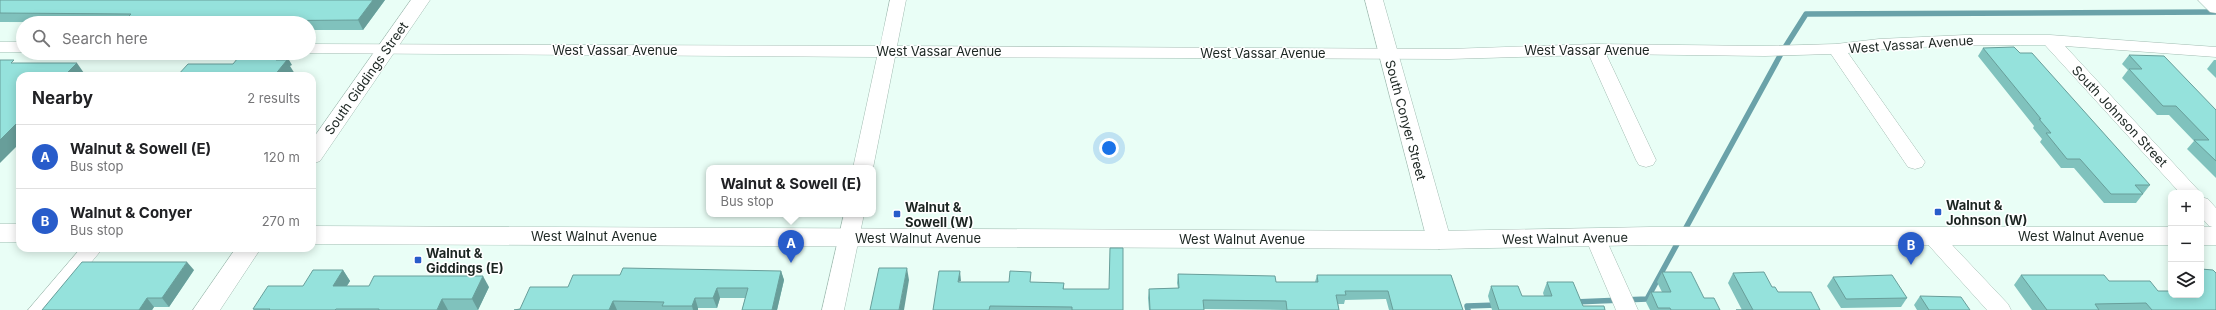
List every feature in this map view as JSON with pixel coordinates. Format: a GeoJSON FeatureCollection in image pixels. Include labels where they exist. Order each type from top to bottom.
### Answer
{"type":"FeatureCollection","features":[{"type":"Feature","properties":{"kind":"main road","name":"South Giddings Street"},"geometry":{"type":"LineString","coordinates":[[316,150],[421,0]]}},
{"type":"Feature","properties":{"kind":"main road","name":"South Conyer Street"},"geometry":{"type":"LineString","coordinates":[[1374,0],[1439,240]]}},
{"type":"Feature","properties":{"kind":"main road"},"geometry":{"type":"LineString","coordinates":[[0,233],[16,233]]}},
{"type":"Feature","properties":{"kind":"main road","name":"West Walnut Avenue"},"geometry":{"type":"LineString","coordinates":[[316,235],[1439,240],[1595,237],[1932,235],[2168,236]]}},
{"type":"Feature","properties":{"kind":"main road"},"geometry":{"type":"LineString","coordinates":[[2204,236],[2216,236]]}},
{"type":"Feature","properties":{"kind":"main road"},"geometry":{"type":"LineString","coordinates":[[206,310],[246,252]]}},
{"type":"Feature","properties":{"kind":"street"},"geometry":{"type":"LineString","coordinates":[[864,165],[898,0]]}},
{"type":"Feature","properties":{"kind":"street"},"geometry":{"type":"LineString","coordinates":[[2206,0],[2216,8]]}},
{"type":"Feature","properties":{"kind":"street","name":"West Vassar Avenue"},"geometry":{"type":"LineString","coordinates":[[316,49],[1388,54],[1595,50],[1765,51],[1836,49],[1879,44],[1965,40],[2050,40],[2216,52]]}},
{"type":"Feature","properties":{"kind":"street","name":"South Johnson Street"},"geometry":{"type":"LineString","coordinates":[[2050,40],[2188,190]]}},
{"type":"Feature","properties":{"kind":"street"},"geometry":{"type":"LineString","coordinates":[[0,47],[16,47]]}},
{"type":"Feature","properties":{"kind":"street"},"geometry":{"type":"LineString","coordinates":[[1836,49],[1915,162]]}},
{"type":"Feature","properties":{"kind":"street"},"geometry":{"type":"LineString","coordinates":[[1595,50],[1646,160]]}},
{"type":"Feature","properties":{"kind":"street"},"geometry":{"type":"LineString","coordinates":[[2204,207],[2216,221]]}},
{"type":"Feature","properties":{"kind":"street"},"geometry":{"type":"LineString","coordinates":[[833,310],[853,217]]}},
{"type":"Feature","properties":{"kind":"street"},"geometry":{"type":"LineString","coordinates":[[1932,235],[2000,310]]}},
{"type":"Feature","properties":{"kind":"street"},"geometry":{"type":"LineString","coordinates":[[1595,237],[1627,310]]}},
{"type":"Feature","properties":{"kind":"street"},"geometry":{"type":"LineString","coordinates":[[40,310],[90,252]]}},
{"type":"Feature","properties":{"kind":"building"},"geometry":{"type":"Polygon","coordinates":[[[0,0],[373,0],[358,20],[316,20],[316,16],[129,16],[131,14],[0,13],[0,0]]]}},
{"type":"Feature","properties":{"kind":"building"},"geometry":{"type":"Polygon","coordinates":[[[2014,47],[2020,53],[2032,53],[2150,185],[2135,185],[2143,194],[2111,194],[2080,159],[2067,159],[2046,133],[2051,133],[2039,119],[2041,119],[1983,48],[2014,47]]]}},
{"type":"Feature","properties":{"kind":"building"},"geometry":{"type":"Polygon","coordinates":[[[2129,55],[2164,56],[2216,110],[2216,161],[2194,140],[2209,140],[2176,106],[2163,106],[2129,69],[2142,69],[2129,55]]]}},
{"type":"Feature","properties":{"kind":"building"},"geometry":{"type":"Polygon","coordinates":[[[0,60],[14,60],[11,63],[77,63],[68,72],[16,72],[16,124],[0,140],[0,60]]]}},
{"type":"Feature","properties":{"kind":"building"},"geometry":{"type":"Polygon","coordinates":[[[236,60],[287,60],[277,72],[181,72],[188,64],[233,64],[236,60]]]}},
{"type":"Feature","properties":{"kind":"building"},"geometry":{"type":"Polygon","coordinates":[[[1110,248],[1123,248],[1123,310],[1072,310],[1072,307],[990,306],[989,310],[933,310],[939,271],[960,271],[958,282],[1009,282],[1010,271],[1031,272],[1030,282],[1064,283],[1063,289],[1109,289],[1110,248]]]}},
{"type":"Feature","properties":{"kind":"building"},"geometry":{"type":"Polygon","coordinates":[[[82,262],[187,262],[162,298],[147,298],[139,310],[42,310],[82,262]]]}},
{"type":"Feature","properties":{"kind":"building"},"geometry":{"type":"Polygon","coordinates":[[[623,268],[781,271],[772,310],[742,310],[748,288],[717,288],[713,298],[695,298],[692,306],[662,306],[664,302],[613,301],[609,310],[514,310],[520,309],[530,287],[568,287],[573,275],[620,275],[623,268]]]}},
{"type":"Feature","properties":{"kind":"building"},"geometry":{"type":"Polygon","coordinates":[[[879,268],[907,268],[899,310],[870,310],[879,268]]]}},
{"type":"Feature","properties":{"kind":"building"},"geometry":{"type":"Polygon","coordinates":[[[2204,269],[2213,270],[2216,273],[2216,310],[2152,310],[2146,303],[2095,304],[2099,310],[2047,310],[2021,275],[2104,275],[2109,281],[2150,281],[2158,291],[2168,291],[2168,298],[2204,298],[2204,269]]]}},
{"type":"Feature","properties":{"kind":"building"},"geometry":{"type":"Polygon","coordinates":[[[313,270],[343,270],[333,286],[369,286],[374,276],[483,276],[472,299],[442,299],[437,310],[253,309],[268,286],[303,286],[313,270]]]}},
{"type":"Feature","properties":{"kind":"building"},"geometry":{"type":"Polygon","coordinates":[[[1662,272],[1691,272],[1704,298],[1714,298],[1720,310],[1671,310],[1670,308],[1658,308],[1651,292],[1671,292],[1662,272]]]}},
{"type":"Feature","properties":{"kind":"building"},"geometry":{"type":"Polygon","coordinates":[[[1764,272],[1772,287],[1775,287],[1778,292],[1811,292],[1820,310],[1753,310],[1733,273],[1764,272]]]}},
{"type":"Feature","properties":{"kind":"building"},"geometry":{"type":"Polygon","coordinates":[[[1178,274],[1275,276],[1276,282],[1318,282],[1317,275],[1451,275],[1463,310],[1393,310],[1388,291],[1345,291],[1346,295],[1336,295],[1339,310],[1287,310],[1286,301],[1203,300],[1204,310],[1150,310],[1149,289],[1179,288],[1178,274]]]}},
{"type":"Feature","properties":{"kind":"building"},"geometry":{"type":"Polygon","coordinates":[[[1892,275],[1907,298],[1846,299],[1833,277],[1892,275]]]}},
{"type":"Feature","properties":{"kind":"building"},"geometry":{"type":"Polygon","coordinates":[[[1547,282],[1573,282],[1583,306],[1604,306],[1605,310],[1499,310],[1491,286],[1518,286],[1522,296],[1552,296],[1547,282]]]}},
{"type":"Feature","properties":{"kind":"building"},"geometry":{"type":"Polygon","coordinates":[[[1920,296],[1961,297],[1970,310],[1929,310],[1920,296]]]}},
{"type":"Feature","properties":{"kind":"waterway"},"geometry":{"type":"LineString","coordinates":[[1574,302],[1647,299],[1782,52],[1806,14],[2216,12]]}},
{"type":"Feature","properties":{"kind":"waterway"},"geometry":{"type":"LineString","coordinates":[[1468,310],[1467,306],[1497,305]]}},
{"type":"Feature","properties":{"kind":"place","name":"Walnut & Johnson (W)"},"geometry":{"type":"Point","coordinates":[1938,212]}},
{"type":"Feature","properties":{"kind":"place","name":"Walnut & Sowell (W)"},"geometry":{"type":"Point","coordinates":[897,214]}},
{"type":"Feature","properties":{"kind":"place","name":"Walnut & Giddings (E)"},"geometry":{"type":"Point","coordinates":[418,260]}},
{"type":"Feature","properties":{"kind":"place","name":"Walnut & Sowell (E)"},"geometry":{"type":"Point","coordinates":[791,263]}},
{"type":"Feature","properties":{"kind":"place","name":"Walnut & Conyer"},"geometry":{"type":"Point","coordinates":[1911,265]}}]}
